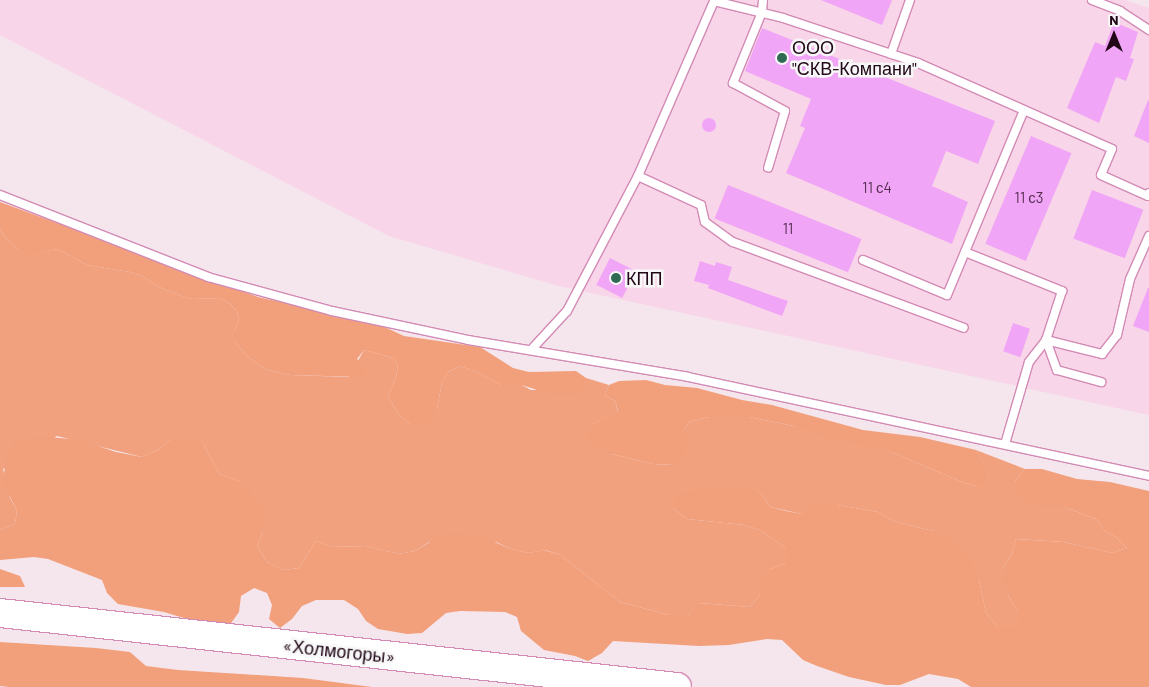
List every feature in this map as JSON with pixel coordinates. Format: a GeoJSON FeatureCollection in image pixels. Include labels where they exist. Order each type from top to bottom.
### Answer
{"type":"FeatureCollection","features":[{"type":"Feature","properties":{"kind":"highway","name":"«Холмогоры»"},"geometry":{"type":"LineString","coordinates":[[0,613],[677,687]]}},
{"type":"Feature","properties":{"kind":"lane"},"geometry":{"type":"LineString","coordinates":[[763,0],[762,12],[733,83],[785,111],[768,168]]}},
{"type":"Feature","properties":{"kind":"lane"},"geometry":{"type":"LineString","coordinates":[[891,54],[910,0]]}},
{"type":"Feature","properties":{"kind":"lane"},"geometry":{"type":"LineString","coordinates":[[1092,0],[1120,11],[1149,30]]}},
{"type":"Feature","properties":{"kind":"lane"},"geometry":{"type":"LineString","coordinates":[[531,350],[567,311],[638,176],[714,1],[783,18],[891,54],[1112,148],[1102,175],[1148,196],[1149,193]]}},
{"type":"Feature","properties":{"kind":"lane"},"geometry":{"type":"LineString","coordinates":[[863,260],[947,295],[1024,110]]}},
{"type":"Feature","properties":{"kind":"lane"},"geometry":{"type":"LineString","coordinates":[[638,176],[701,206],[705,222],[733,242],[964,328]]}},
{"type":"Feature","properties":{"kind":"lane"},"geometry":{"type":"LineString","coordinates":[[0,195],[208,277],[332,311],[468,340],[688,377],[1149,476]]}},
{"type":"Feature","properties":{"kind":"lane"},"geometry":{"type":"LineString","coordinates":[[1046,340],[1102,354],[1117,335],[1130,279],[1149,236]]}},
{"type":"Feature","properties":{"kind":"lane"},"geometry":{"type":"LineString","coordinates":[[965,252],[1062,291],[1046,340],[1029,362],[1005,444]]}},
{"type":"Feature","properties":{"kind":"lane"},"geometry":{"type":"LineString","coordinates":[[1046,340],[1057,370],[1100,382]]}},
{"type":"Feature","properties":{"kind":"shaded area"},"geometry":{"type":"Polygon","coordinates":[[[0,0],[1125,0],[1149,8],[1149,415],[555,285],[389,236],[0,35],[0,0]]]}},
{"type":"Feature","properties":{"kind":"shaded area"},"geometry":{"type":"Polygon","coordinates":[[[0,202],[258,297],[376,323],[404,336],[480,347],[513,368],[529,372],[576,371],[586,378],[586,390],[577,395],[552,395],[522,385],[501,385],[477,372],[460,366],[448,372],[442,382],[437,409],[431,419],[422,426],[410,424],[400,416],[388,397],[398,367],[394,358],[364,350],[357,359],[367,366],[362,377],[290,375],[265,369],[248,357],[234,341],[234,331],[239,321],[237,311],[230,304],[220,298],[193,299],[184,297],[159,287],[142,276],[130,272],[87,265],[58,249],[28,254],[19,250],[4,236],[0,228],[0,202]]]}},
{"type":"Feature","properties":{"kind":"shaded area"},"geometry":{"type":"Polygon","coordinates":[[[0,228],[4,236],[19,250],[38,252],[58,249],[87,265],[130,272],[142,276],[159,287],[184,297],[193,299],[220,298],[237,311],[239,321],[234,331],[234,341],[248,357],[265,369],[290,375],[349,377],[364,350],[394,358],[398,367],[388,397],[400,416],[410,424],[437,409],[442,382],[448,372],[460,366],[477,372],[501,385],[522,385],[531,390],[586,390],[586,378],[609,385],[605,395],[615,401],[618,412],[593,424],[612,454],[653,464],[674,465],[683,431],[689,422],[709,417],[749,417],[794,426],[894,453],[962,482],[976,486],[988,472],[976,450],[1025,469],[1015,481],[1034,507],[1065,507],[1096,519],[1105,531],[1117,538],[1127,548],[1112,553],[1064,542],[1016,539],[1012,554],[1003,568],[1009,597],[1018,612],[1018,627],[998,627],[986,613],[979,580],[933,531],[893,521],[878,512],[837,505],[802,514],[770,507],[759,491],[710,488],[673,508],[687,519],[744,525],[760,530],[786,548],[786,563],[770,569],[760,595],[750,607],[700,603],[688,615],[669,615],[620,602],[560,555],[545,550],[528,553],[511,549],[496,542],[429,542],[415,551],[399,554],[365,546],[332,547],[316,541],[299,568],[283,570],[267,562],[257,546],[263,531],[239,481],[219,474],[203,443],[171,439],[158,450],[142,457],[57,436],[3,469],[10,498],[17,510],[15,524],[0,530],[0,228]]]}},
{"type":"Feature","properties":{"kind":"shaded area"},"geometry":{"type":"Polygon","coordinates":[[[646,380],[665,385],[697,388],[742,400],[772,405],[863,430],[920,437],[976,450],[988,471],[985,483],[976,486],[962,482],[894,453],[829,438],[794,426],[749,417],[709,417],[689,422],[683,431],[689,436],[682,459],[674,465],[653,464],[612,454],[590,443],[585,435],[593,424],[618,411],[615,401],[605,395],[609,385],[619,381],[646,380]]]}},
{"type":"Feature","properties":{"kind":"shaded area"},"geometry":{"type":"Polygon","coordinates":[[[40,436],[80,440],[116,452],[142,457],[158,450],[171,439],[187,437],[203,443],[219,474],[239,481],[255,495],[265,513],[263,531],[257,546],[267,562],[283,570],[299,568],[316,541],[332,547],[365,546],[399,554],[415,551],[443,534],[461,533],[478,535],[511,549],[528,553],[544,550],[560,555],[620,602],[669,615],[688,615],[699,603],[750,607],[760,595],[760,581],[770,569],[786,563],[786,548],[760,530],[744,525],[687,519],[673,508],[678,494],[710,488],[743,487],[759,491],[770,507],[786,511],[802,514],[819,503],[837,505],[878,512],[893,521],[933,531],[964,549],[973,563],[979,580],[986,613],[998,627],[1018,627],[1018,612],[1009,597],[1004,582],[1003,568],[1012,554],[1016,539],[1064,542],[1112,553],[1127,548],[1117,538],[1105,531],[1096,519],[1065,507],[1034,507],[1019,496],[1015,481],[1025,469],[1042,469],[1077,479],[1110,482],[1149,491],[1149,687],[971,687],[958,679],[929,674],[900,685],[886,685],[849,677],[817,666],[803,660],[782,640],[767,639],[729,645],[699,646],[613,641],[602,653],[588,661],[575,656],[544,650],[521,631],[517,617],[505,612],[460,611],[446,613],[422,633],[407,634],[378,629],[366,621],[358,609],[344,600],[316,600],[302,606],[292,619],[280,628],[269,619],[272,605],[267,593],[254,588],[241,596],[239,612],[229,626],[197,622],[164,612],[118,604],[107,593],[102,580],[48,559],[34,557],[0,560],[0,530],[15,524],[17,510],[3,484],[6,454],[15,442],[40,436]]]}},
{"type":"Feature","properties":{"kind":"shaded area"},"geometry":{"type":"Polygon","coordinates":[[[0,569],[20,576],[25,587],[0,587],[0,569]]]}},
{"type":"Feature","properties":{"kind":"shaded area"},"geometry":{"type":"Polygon","coordinates":[[[0,642],[130,652],[146,666],[178,670],[303,678],[372,687],[0,686],[0,642]]]}},
{"type":"Feature","properties":{"kind":"building"},"geometry":{"type":"Polygon","coordinates":[[[821,0],[892,0],[882,25],[821,0]]]}},
{"type":"Feature","properties":{"kind":"building"},"geometry":{"type":"Polygon","coordinates":[[[1114,22],[1138,32],[1130,58],[1134,59],[1126,81],[1116,77],[1099,123],[1067,108],[1095,42],[1105,46],[1114,22]]]}},
{"type":"Feature","properties":{"kind":"building"},"geometry":{"type":"Polygon","coordinates":[[[762,28],[995,121],[978,164],[946,151],[932,186],[968,202],[952,244],[786,173],[805,128],[800,126],[811,99],[745,71],[762,28]]]}},
{"type":"Feature","properties":{"kind":"building"},"geometry":{"type":"Polygon","coordinates":[[[1149,101],[1149,143],[1134,136],[1149,101]]]}},
{"type":"Feature","properties":{"kind":"building"},"geometry":{"type":"Polygon","coordinates":[[[706,118],[712,118],[716,125],[712,132],[706,132],[702,128],[702,122],[706,118]]]}},
{"type":"Feature","properties":{"kind":"building"},"geometry":{"type":"Polygon","coordinates":[[[1031,136],[1072,153],[1026,261],[985,244],[1031,136]]]}},
{"type":"Feature","properties":{"kind":"building"},"geometry":{"type":"Polygon","coordinates":[[[728,185],[862,239],[848,272],[715,218],[728,185]]]}},
{"type":"Feature","properties":{"kind":"building"},"geometry":{"type":"Polygon","coordinates":[[[1092,190],[1143,210],[1125,258],[1073,239],[1092,190]]]}},
{"type":"Feature","properties":{"kind":"building","name":"КПП"},"geometry":{"type":"Polygon","coordinates":[[[610,258],[636,271],[622,298],[596,285],[610,258]]]}},
{"type":"Feature","properties":{"kind":"building"},"geometry":{"type":"Polygon","coordinates":[[[700,261],[715,266],[716,262],[732,267],[728,280],[788,301],[782,316],[708,288],[709,285],[694,281],[700,261]]]}},
{"type":"Feature","properties":{"kind":"building"},"geometry":{"type":"Polygon","coordinates":[[[1149,288],[1149,332],[1133,326],[1149,288]]]}},
{"type":"Feature","properties":{"kind":"building"},"geometry":{"type":"Polygon","coordinates":[[[1013,323],[1030,329],[1020,357],[1003,351],[1013,323]]]}},
{"type":"Feature","properties":{"kind":"place","name":"ООО \"СКВ-Компани\""},"geometry":{"type":"Point","coordinates":[782,58]}},
{"type":"Feature","properties":{"kind":"place","name":"КПП"},"geometry":{"type":"Point","coordinates":[616,278]}}]}
